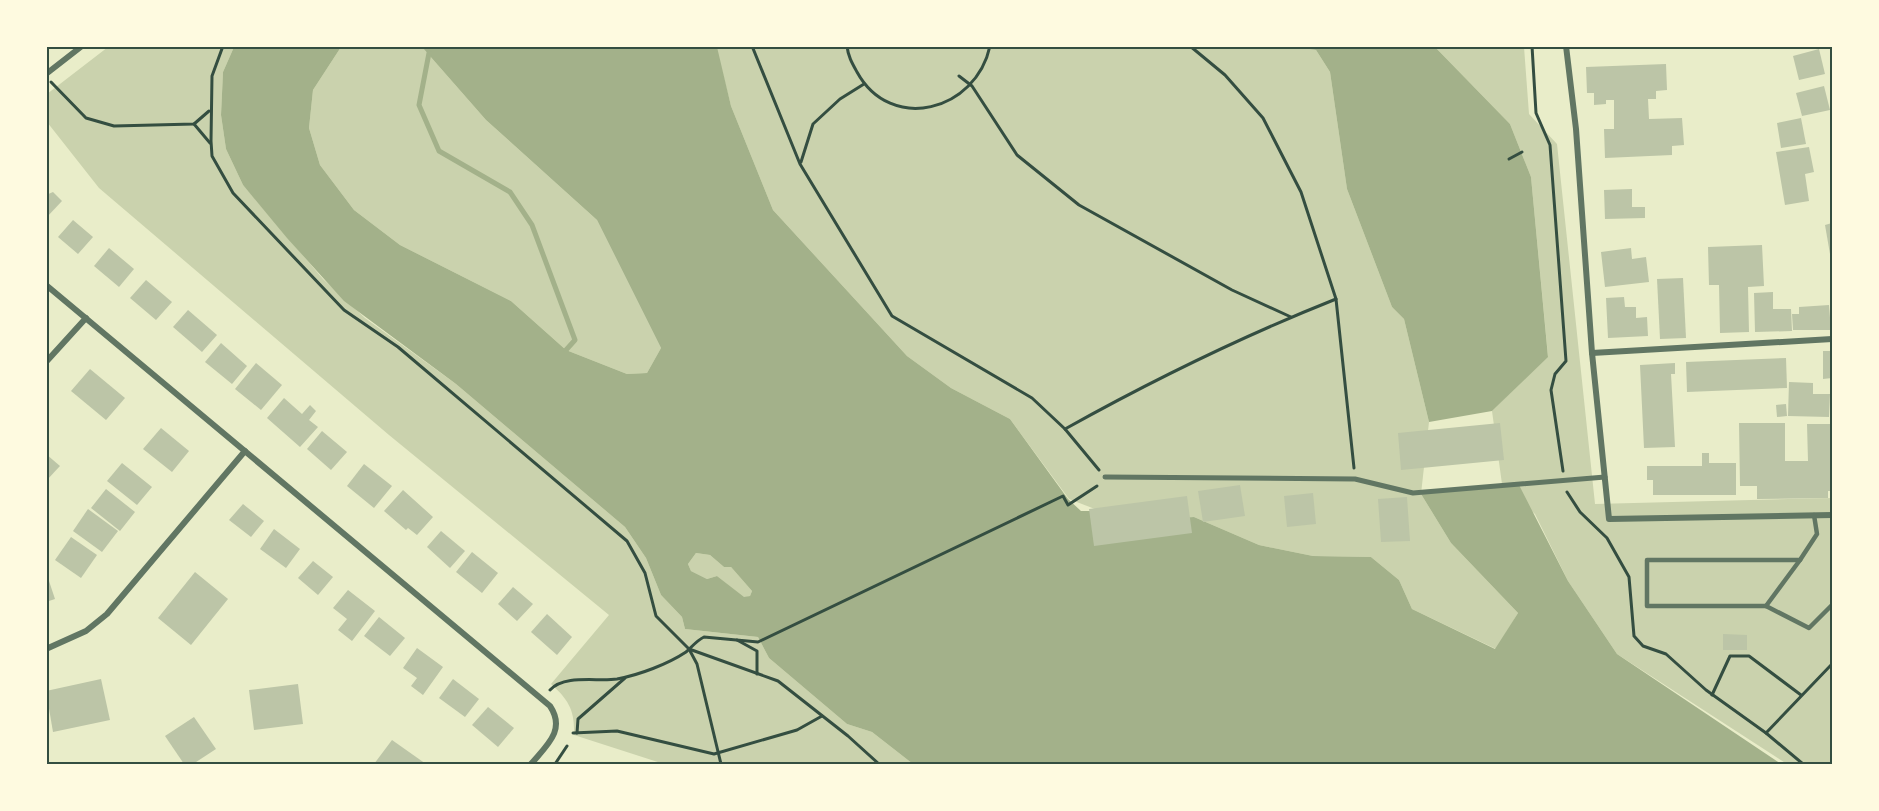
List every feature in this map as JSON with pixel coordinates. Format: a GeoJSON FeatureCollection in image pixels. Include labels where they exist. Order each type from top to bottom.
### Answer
{"type":"FeatureCollection","features":[{"type":"Feature","properties":{"kind":"street"},"geometry":{"type":"LineString","coordinates":[[46,74],[82,46]]}},
{"type":"Feature","properties":{"kind":"street"},"geometry":{"type":"LineString","coordinates":[[1566,46],[1576,129],[1592,353],[1609,519],[1833,515]]}},
{"type":"Feature","properties":{"kind":"street"},"geometry":{"type":"LineString","coordinates":[[46,285],[550,706],[557,719],[554,737],[531,765]]}},
{"type":"Feature","properties":{"kind":"street"},"geometry":{"type":"LineString","coordinates":[[46,362],[86,318]]}},
{"type":"Feature","properties":{"kind":"street"},"geometry":{"type":"LineString","coordinates":[[1592,353],[1833,339]]}},
{"type":"Feature","properties":{"kind":"street"},"geometry":{"type":"LineString","coordinates":[[46,649],[80,635],[108,614],[245,451]]}},
{"type":"Feature","properties":{"kind":"street"},"geometry":{"type":"LineString","coordinates":[[1105,477],[1355,479],[1413,493],[1605,477]]}},
{"type":"Feature","properties":{"kind":"lane"},"geometry":{"type":"LineString","coordinates":[[1766,606],[1817,534],[1814,515]]}},
{"type":"Feature","properties":{"kind":"lane"},"geometry":{"type":"LineString","coordinates":[[1800,560],[1647,560],[1647,606],[1766,606],[1809,628],[1833,605]]}},
{"type":"Feature","properties":{"kind":"path"},"geometry":{"type":"LineString","coordinates":[[223,46],[212,76],[211,144],[217,166],[233,193],[344,310],[398,347],[627,541],[645,573],[656,616],[689,649],[696,664],[721,765]]}},
{"type":"Feature","properties":{"kind":"path"},"geometry":{"type":"LineString","coordinates":[[752,46],[800,164],[892,316],[1032,398],[1065,429],[1105,477]]}},
{"type":"Feature","properties":{"kind":"path"},"geometry":{"type":"LineString","coordinates":[[847,46],[848,55],[864,84],[884,100],[898,105],[923,108],[945,104],[972,86],[986,63],[990,46]]}},
{"type":"Feature","properties":{"kind":"path"},"geometry":{"type":"LineString","coordinates":[[1190,46],[1226,75],[1263,118],[1301,192],[1336,299],[1355,479]]}},
{"type":"Feature","properties":{"kind":"path"},"geometry":{"type":"LineString","coordinates":[[1532,46],[1536,113],[1550,145],[1551,157],[1566,361],[1555,374],[1551,390],[1567,493],[1580,512],[1607,538],[1629,577],[1634,636],[1643,646],[1666,654],[1712,695],[1766,733],[1803,765]]}},
{"type":"Feature","properties":{"kind":"path"},"geometry":{"type":"LineString","coordinates":[[958,76],[972,86],[1017,155],[1079,204],[1232,290],[1290,317]]}},
{"type":"Feature","properties":{"kind":"path"},"geometry":{"type":"LineString","coordinates":[[800,164],[813,124],[840,99],[864,84]]}},
{"type":"Feature","properties":{"kind":"path"},"geometry":{"type":"LineString","coordinates":[[55,87],[76,111],[98,123],[114,126],[194,124],[210,110]]}},
{"type":"Feature","properties":{"kind":"path"},"geometry":{"type":"LineString","coordinates":[[194,124],[211,144]]}},
{"type":"Feature","properties":{"kind":"path"},"geometry":{"type":"LineString","coordinates":[[1509,159],[1522,152]]}},
{"type":"Feature","properties":{"kind":"path"},"geometry":{"type":"LineString","coordinates":[[1065,429],[1182,368],[1290,317],[1336,299]]}},
{"type":"Feature","properties":{"kind":"path"},"geometry":{"type":"LineString","coordinates":[[554,687],[575,681],[626,676],[689,649],[704,637],[747,639],[758,642],[1063,496],[1068,505],[1101,483]]}},
{"type":"Feature","properties":{"kind":"path"},"geometry":{"type":"LineString","coordinates":[[735,640],[757,651],[757,674]]}},
{"type":"Feature","properties":{"kind":"path"},"geometry":{"type":"LineString","coordinates":[[689,649],[778,681],[879,765]]}},
{"type":"Feature","properties":{"kind":"path"},"geometry":{"type":"LineString","coordinates":[[1712,695],[1730,656],[1749,656],[1801,695]]}},
{"type":"Feature","properties":{"kind":"path"},"geometry":{"type":"LineString","coordinates":[[1766,733],[1833,664]]}},
{"type":"Feature","properties":{"kind":"path"},"geometry":{"type":"LineString","coordinates":[[626,676],[578,719],[575,733],[617,731],[681,744],[710,754],[798,730],[822,716]]}},
{"type":"Feature","properties":{"kind":"path"},"geometry":{"type":"LineString","coordinates":[[555,765],[567,746]]}},
{"type":"Feature","properties":{"kind":"shaded area"},"geometry":{"type":"Polygon","coordinates":[[[1298,46],[1316,50],[1330,72],[1347,189],[1392,307],[1404,319],[1429,422],[1421,494],[1451,543],[1518,613],[1496,649],[1412,609],[1399,580],[1371,557],[1313,556],[1259,545],[1194,517],[1126,521],[1069,499],[1010,419],[951,388],[907,356],[773,210],[731,106],[716,47],[1298,46]]]}},
{"type":"Feature","properties":{"kind":"shaded area"},"geometry":{"type":"Polygon","coordinates":[[[108,47],[234,47],[223,72],[221,115],[226,149],[243,185],[323,279],[365,318],[456,384],[625,527],[646,558],[661,595],[682,617],[685,629],[758,637],[769,658],[847,724],[872,732],[913,764],[664,764],[574,735],[570,706],[551,684],[609,615],[389,435],[99,188],[47,122],[47,94],[108,47]]]}},
{"type":"Feature","properties":{"kind":"shaded area"},"geometry":{"type":"Polygon","coordinates":[[[234,47],[341,47],[313,90],[309,128],[320,165],[354,210],[400,245],[511,301],[566,350],[627,374],[647,373],[661,348],[597,220],[486,120],[422,47],[717,47],[731,106],[773,210],[907,356],[951,388],[1010,419],[1068,499],[1081,511],[1099,511],[1126,521],[1194,517],[1259,545],[1313,556],[1371,557],[1399,580],[1412,609],[1495,649],[1518,613],[1451,543],[1421,494],[1518,483],[1568,581],[1617,654],[1781,764],[913,764],[872,732],[847,724],[769,658],[758,637],[685,629],[682,617],[661,595],[646,558],[625,527],[456,384],[344,301],[243,185],[226,149],[221,115],[223,72],[234,47]],[[696,553],[688,564],[691,571],[707,579],[717,576],[744,597],[750,596],[752,591],[731,567],[724,567],[710,555],[696,553]]]}},
{"type":"Feature","properties":{"kind":"shaded area"},"geometry":{"type":"Polygon","coordinates":[[[341,47],[422,47],[486,120],[597,220],[661,348],[647,373],[627,374],[566,350],[511,301],[400,245],[354,210],[320,165],[309,128],[313,90],[341,47]]]}},
{"type":"Feature","properties":{"kind":"shaded area"},"geometry":{"type":"Polygon","coordinates":[[[1298,47],[1435,47],[1510,124],[1531,177],[1548,357],[1492,411],[1429,422],[1404,319],[1392,307],[1347,189],[1330,72],[1316,50],[1298,47]]]}},
{"type":"Feature","properties":{"kind":"shaded area"},"geometry":{"type":"Polygon","coordinates":[[[1435,47],[1524,47],[1529,114],[1557,144],[1595,504],[1832,498],[1832,764],[1787,764],[1617,654],[1568,581],[1535,514],[1502,484],[1492,411],[1548,356],[1531,177],[1510,124],[1435,47]]]}},
{"type":"Feature","properties":{"kind":"shaded area"},"geometry":{"type":"Polygon","coordinates":[[[696,553],[710,555],[724,567],[731,567],[752,591],[750,596],[744,598],[717,576],[707,579],[691,571],[688,564],[696,553]]]}},
{"type":"Feature","properties":{"kind":"building"},"geometry":{"type":"Polygon","coordinates":[[[1819,49],[1825,74],[1799,80],[1793,56],[1819,49]]]}},
{"type":"Feature","properties":{"kind":"building"},"geometry":{"type":"Polygon","coordinates":[[[1666,64],[1667,90],[1656,91],[1656,99],[1648,99],[1649,119],[1682,118],[1684,145],[1672,146],[1672,155],[1605,158],[1604,129],[1614,129],[1614,100],[1606,100],[1606,104],[1594,105],[1594,93],[1587,93],[1586,67],[1666,64]]]}},
{"type":"Feature","properties":{"kind":"building"},"geometry":{"type":"Polygon","coordinates":[[[1824,86],[1830,110],[1802,116],[1796,93],[1824,86]]]}},
{"type":"Feature","properties":{"kind":"building"},"geometry":{"type":"Polygon","coordinates":[[[1801,118],[1806,144],[1781,148],[1777,123],[1801,118]]]}},
{"type":"Feature","properties":{"kind":"building"},"geometry":{"type":"Polygon","coordinates":[[[1809,147],[1814,172],[1805,174],[1809,201],[1785,205],[1776,152],[1809,147]]]}},
{"type":"Feature","properties":{"kind":"building"},"geometry":{"type":"Polygon","coordinates":[[[1632,189],[1632,207],[1645,207],[1645,218],[1605,219],[1604,190],[1632,189]]]}},
{"type":"Feature","properties":{"kind":"building"},"geometry":{"type":"Polygon","coordinates":[[[53,192],[62,201],[46,218],[46,195],[53,192]]]}},
{"type":"Feature","properties":{"kind":"building"},"geometry":{"type":"Polygon","coordinates":[[[73,220],[93,237],[78,254],[58,237],[73,220]]]}},
{"type":"Feature","properties":{"kind":"building"},"geometry":{"type":"Polygon","coordinates":[[[1832,223],[1832,254],[1830,254],[1825,225],[1832,223]]]}},
{"type":"Feature","properties":{"kind":"building"},"geometry":{"type":"Polygon","coordinates":[[[1762,245],[1764,286],[1748,287],[1749,332],[1720,333],[1719,285],[1709,285],[1708,247],[1762,245]]]}},
{"type":"Feature","properties":{"kind":"building"},"geometry":{"type":"Polygon","coordinates":[[[109,248],[134,269],[119,287],[94,266],[109,248]]]}},
{"type":"Feature","properties":{"kind":"building"},"geometry":{"type":"Polygon","coordinates":[[[1631,248],[1632,259],[1646,257],[1649,282],[1605,287],[1601,252],[1631,248]]]}},
{"type":"Feature","properties":{"kind":"building"},"geometry":{"type":"Polygon","coordinates":[[[1683,278],[1686,338],[1660,339],[1657,279],[1683,278]]]}},
{"type":"Feature","properties":{"kind":"building"},"geometry":{"type":"Polygon","coordinates":[[[146,280],[172,302],[156,320],[130,298],[146,280]]]}},
{"type":"Feature","properties":{"kind":"building"},"geometry":{"type":"Polygon","coordinates":[[[1773,292],[1773,309],[1791,309],[1792,331],[1755,332],[1754,293],[1773,292]]]}},
{"type":"Feature","properties":{"kind":"building"},"geometry":{"type":"Polygon","coordinates":[[[1624,297],[1625,307],[1636,307],[1636,318],[1647,317],[1648,336],[1608,338],[1606,298],[1624,297]]]}},
{"type":"Feature","properties":{"kind":"building"},"geometry":{"type":"Polygon","coordinates":[[[1829,305],[1831,330],[1793,330],[1792,314],[1799,314],[1799,307],[1829,305]]]}},
{"type":"Feature","properties":{"kind":"building"},"geometry":{"type":"Polygon","coordinates":[[[188,310],[217,335],[202,352],[173,327],[188,310]]]}},
{"type":"Feature","properties":{"kind":"building"},"geometry":{"type":"Polygon","coordinates":[[[221,343],[247,366],[232,384],[205,362],[221,343]]]}},
{"type":"Feature","properties":{"kind":"building"},"geometry":{"type":"Polygon","coordinates":[[[1823,351],[1832,351],[1832,378],[1823,379],[1823,351]]]}},
{"type":"Feature","properties":{"kind":"building"},"geometry":{"type":"Polygon","coordinates":[[[1786,358],[1787,388],[1687,392],[1686,362],[1786,358]]]}},
{"type":"Feature","properties":{"kind":"building"},"geometry":{"type":"Polygon","coordinates":[[[256,363],[282,385],[261,410],[235,389],[256,363]]]}},
{"type":"Feature","properties":{"kind":"building"},"geometry":{"type":"Polygon","coordinates":[[[1675,363],[1675,374],[1671,374],[1675,447],[1644,448],[1640,365],[1675,363]]]}},
{"type":"Feature","properties":{"kind":"building"},"geometry":{"type":"Polygon","coordinates":[[[90,369],[125,398],[106,420],[71,391],[90,369]]]}},
{"type":"Feature","properties":{"kind":"building"},"geometry":{"type":"Polygon","coordinates":[[[1789,382],[1813,383],[1813,394],[1830,394],[1829,417],[1788,416],[1789,382]]]}},
{"type":"Feature","properties":{"kind":"building"},"geometry":{"type":"Polygon","coordinates":[[[284,398],[302,414],[310,405],[316,411],[309,420],[318,427],[300,447],[267,418],[284,398]]]}},
{"type":"Feature","properties":{"kind":"building"},"geometry":{"type":"Polygon","coordinates":[[[1786,404],[1787,416],[1777,417],[1776,405],[1786,404]]]}},
{"type":"Feature","properties":{"kind":"building"},"geometry":{"type":"Polygon","coordinates":[[[1500,423],[1504,460],[1401,470],[1398,433],[1500,423]]]}},
{"type":"Feature","properties":{"kind":"building"},"geometry":{"type":"Polygon","coordinates":[[[1739,423],[1785,423],[1785,461],[1808,461],[1807,424],[1832,424],[1832,491],[1828,491],[1828,498],[1757,499],[1757,486],[1740,486],[1739,423]]]}},
{"type":"Feature","properties":{"kind":"building"},"geometry":{"type":"Polygon","coordinates":[[[161,428],[189,451],[172,472],[143,449],[161,428]]]}},
{"type":"Feature","properties":{"kind":"building"},"geometry":{"type":"Polygon","coordinates":[[[322,431],[347,452],[331,470],[307,449],[322,431]]]}},
{"type":"Feature","properties":{"kind":"building"},"geometry":{"type":"Polygon","coordinates":[[[1702,453],[1709,453],[1709,463],[1736,463],[1736,495],[1653,495],[1653,480],[1647,480],[1647,466],[1702,466],[1702,453]]]}},
{"type":"Feature","properties":{"kind":"building"},"geometry":{"type":"Polygon","coordinates":[[[46,454],[60,466],[46,481],[46,454]]]}},
{"type":"Feature","properties":{"kind":"building"},"geometry":{"type":"Polygon","coordinates":[[[122,463],[152,487],[137,505],[107,481],[122,463]]]}},
{"type":"Feature","properties":{"kind":"building"},"geometry":{"type":"Polygon","coordinates":[[[364,464],[392,486],[374,508],[347,486],[364,464]]]}},
{"type":"Feature","properties":{"kind":"building"},"geometry":{"type":"Polygon","coordinates":[[[1240,485],[1245,516],[1203,522],[1198,491],[1240,485]]]}},
{"type":"Feature","properties":{"kind":"building"},"geometry":{"type":"Polygon","coordinates":[[[106,489],[135,512],[120,531],[91,508],[106,489]]]}},
{"type":"Feature","properties":{"kind":"building"},"geometry":{"type":"Polygon","coordinates":[[[403,490],[433,517],[417,535],[408,528],[406,530],[384,511],[403,490]]]}},
{"type":"Feature","properties":{"kind":"building"},"geometry":{"type":"Polygon","coordinates":[[[1313,493],[1316,524],[1287,527],[1284,496],[1313,493]]]}},
{"type":"Feature","properties":{"kind":"building"},"geometry":{"type":"Polygon","coordinates":[[[1187,496],[1192,533],[1094,546],[1089,509],[1187,496]]]}},
{"type":"Feature","properties":{"kind":"building"},"geometry":{"type":"Polygon","coordinates":[[[1407,497],[1410,541],[1381,542],[1378,499],[1407,497]]]}},
{"type":"Feature","properties":{"kind":"building"},"geometry":{"type":"Polygon","coordinates":[[[243,504],[264,521],[251,537],[229,520],[243,504]]]}},
{"type":"Feature","properties":{"kind":"building"},"geometry":{"type":"Polygon","coordinates":[[[88,509],[118,531],[102,552],[73,531],[88,509]]]}},
{"type":"Feature","properties":{"kind":"building"},"geometry":{"type":"Polygon","coordinates":[[[274,529],[300,549],[286,568],[260,549],[274,529]]]}},
{"type":"Feature","properties":{"kind":"building"},"geometry":{"type":"Polygon","coordinates":[[[441,531],[465,551],[450,568],[427,547],[441,531]]]}},
{"type":"Feature","properties":{"kind":"building"},"geometry":{"type":"Polygon","coordinates":[[[71,537],[97,555],[81,578],[55,560],[71,537]]]}},
{"type":"Feature","properties":{"kind":"building"},"geometry":{"type":"Polygon","coordinates":[[[472,552],[498,573],[482,593],[456,572],[472,552]]]}},
{"type":"Feature","properties":{"kind":"building"},"geometry":{"type":"Polygon","coordinates":[[[313,561],[333,577],[318,595],[298,578],[313,561]]]}},
{"type":"Feature","properties":{"kind":"building"},"geometry":{"type":"Polygon","coordinates":[[[195,572],[228,599],[191,645],[158,618],[195,572]]]}},
{"type":"Feature","properties":{"kind":"building"},"geometry":{"type":"Polygon","coordinates":[[[46,576],[55,599],[46,602],[46,576]]]}},
{"type":"Feature","properties":{"kind":"building"},"geometry":{"type":"Polygon","coordinates":[[[513,587],[533,604],[517,621],[498,604],[513,587]]]}},
{"type":"Feature","properties":{"kind":"building"},"geometry":{"type":"Polygon","coordinates":[[[348,590],[375,611],[352,641],[338,630],[347,619],[333,608],[348,590]]]}},
{"type":"Feature","properties":{"kind":"building"},"geometry":{"type":"Polygon","coordinates":[[[547,614],[572,637],[557,655],[531,632],[547,614]]]}},
{"type":"Feature","properties":{"kind":"building"},"geometry":{"type":"Polygon","coordinates":[[[379,617],[405,638],[390,656],[364,636],[379,617]]]}},
{"type":"Feature","properties":{"kind":"building"},"geometry":{"type":"Polygon","coordinates":[[[1723,634],[1747,635],[1747,650],[1723,650],[1723,634]]]}},
{"type":"Feature","properties":{"kind":"building"},"geometry":{"type":"Polygon","coordinates":[[[417,648],[443,667],[423,695],[411,686],[417,678],[403,668],[417,648]]]}},
{"type":"Feature","properties":{"kind":"building"},"geometry":{"type":"Polygon","coordinates":[[[101,679],[110,720],[53,732],[46,691],[101,679]]]}},
{"type":"Feature","properties":{"kind":"building"},"geometry":{"type":"Polygon","coordinates":[[[453,679],[479,699],[465,717],[439,698],[453,679]]]}},
{"type":"Feature","properties":{"kind":"building"},"geometry":{"type":"Polygon","coordinates":[[[298,684],[303,724],[254,730],[249,690],[298,684]]]}},
{"type":"Feature","properties":{"kind":"building"},"geometry":{"type":"Polygon","coordinates":[[[488,707],[514,728],[498,747],[472,725],[488,707]]]}},
{"type":"Feature","properties":{"kind":"building"},"geometry":{"type":"Polygon","coordinates":[[[194,717],[216,749],[193,764],[184,764],[165,736],[194,717]]]}},
{"type":"Feature","properties":{"kind":"building"},"geometry":{"type":"Polygon","coordinates":[[[392,740],[426,764],[374,764],[392,740]]]}},
{"type":"Feature","properties":{"kind":"waterway"},"geometry":{"type":"LineString","coordinates":[[429,53],[419,105],[439,151],[510,192],[532,225],[575,340],[566,350]]}}]}
